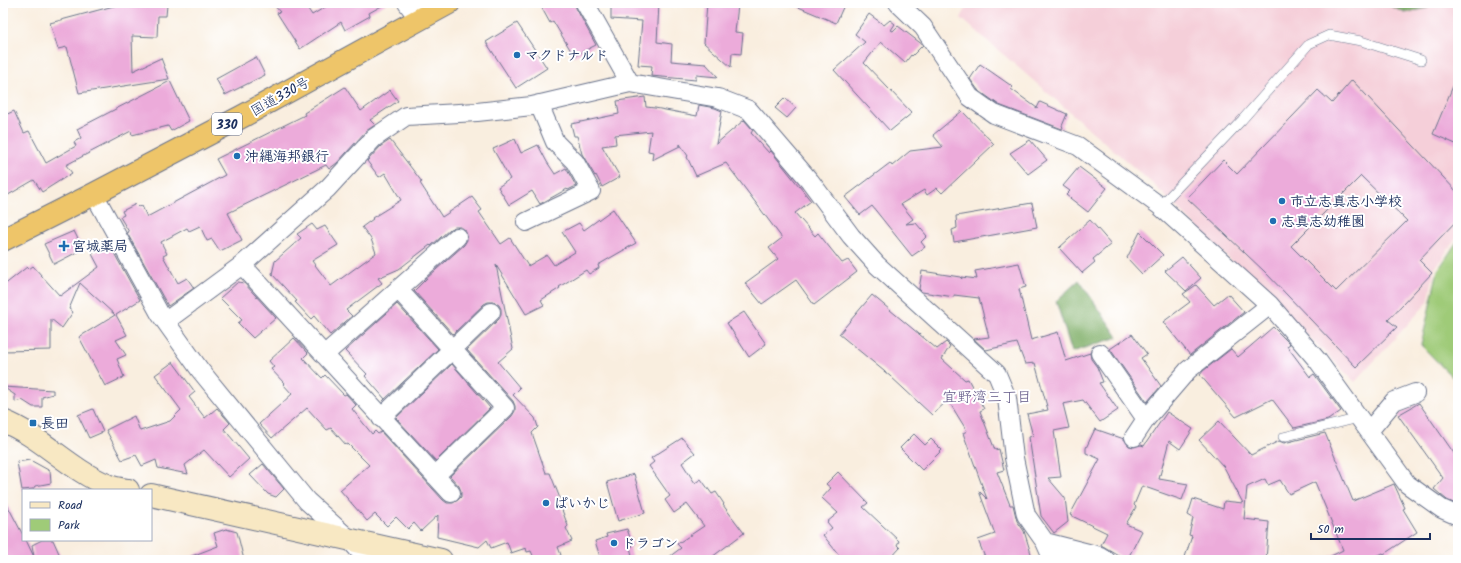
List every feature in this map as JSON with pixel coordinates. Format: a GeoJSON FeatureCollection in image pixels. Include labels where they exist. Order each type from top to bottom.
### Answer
{"type":"FeatureCollection","features":[{"type":"Feature","properties":{"kind":"highway","name":"国道330号"},"geometry":{"type":"LineString","coordinates":[[3,240],[243,116],[413,11],[449,3]]}},
{"type":"Feature","properties":{"kind":"street"},"geometry":{"type":"LineString","coordinates":[[586,3],[630,83]]}},
{"type":"Feature","properties":{"kind":"street"},"geometry":{"type":"LineString","coordinates":[[898,3],[923,27],[970,97],[994,114],[1078,146],[1160,206],[1270,305],[1318,361],[1407,484],[1442,509],[1458,516]]}},
{"type":"Feature","properties":{"kind":"street"},"geometry":{"type":"LineString","coordinates":[[166,321],[242,265],[328,188],[374,138],[406,116],[477,112],[540,104],[630,83],[718,98],[749,110],[810,181],[851,236],[877,265],[997,374],[1007,398],[1014,458],[1026,515],[1045,542],[1053,560]]}},
{"type":"Feature","properties":{"kind":"street"},"geometry":{"type":"LineString","coordinates":[[526,222],[591,191],[575,162],[555,142],[540,104]]}},
{"type":"Feature","properties":{"kind":"street"},"geometry":{"type":"LineString","coordinates":[[94,194],[160,314],[200,370],[307,501],[349,539],[367,560]]}},
{"type":"Feature","properties":{"kind":"street"},"geometry":{"type":"LineString","coordinates":[[324,355],[457,237]]}},
{"type":"Feature","properties":{"kind":"street"},"geometry":{"type":"LineString","coordinates":[[242,265],[451,493]]}},
{"type":"Feature","properties":{"kind":"street"},"geometry":{"type":"LineString","coordinates":[[398,290],[505,408],[435,476]]}},
{"type":"Feature","properties":{"kind":"street"},"geometry":{"type":"LineString","coordinates":[[1134,437],[1146,418],[1188,370],[1270,305]]}},
{"type":"Feature","properties":{"kind":"street"},"geometry":{"type":"LineString","coordinates":[[382,418],[491,312]]}},
{"type":"Feature","properties":{"kind":"street"},"geometry":{"type":"LineString","coordinates":[[1100,353],[1146,418]]}},
{"type":"Feature","properties":{"kind":"street"},"geometry":{"type":"LineString","coordinates":[[1364,424],[1394,401],[1415,393]]}},
{"type":"Feature","properties":{"kind":"street"},"geometry":{"type":"LineString","coordinates":[[3,421],[37,440],[69,463],[108,486],[123,489]]}},
{"type":"Feature","properties":{"kind":"street"},"geometry":{"type":"LineString","coordinates":[[152,495],[440,560]]}},
{"type":"Feature","properties":{"kind":"street"},"geometry":{"type":"LineString","coordinates":[[1045,542],[1100,556],[1106,560]]}},
{"type":"Feature","properties":{"kind":"lane"},"geometry":{"type":"LineString","coordinates":[[1160,206],[1242,120],[1309,44],[1329,35],[1361,41],[1422,60]]}},
{"type":"Feature","properties":{"kind":"lane"},"geometry":{"type":"LineString","coordinates":[[1283,437],[1364,424]]}},
{"type":"Feature","properties":{"kind":"shaded area"},"geometry":{"type":"Polygon","coordinates":[[[969,3],[1458,3],[1458,236],[1435,268],[1428,302],[1355,382],[1154,185],[961,18],[969,3]]]}},
{"type":"Feature","properties":{"kind":"green space"},"geometry":{"type":"Polygon","coordinates":[[[1384,3],[1432,3],[1428,8],[1405,13],[1384,3]]]}},
{"type":"Feature","properties":{"kind":"green space"},"geometry":{"type":"Polygon","coordinates":[[[1458,240],[1458,383],[1421,345],[1438,270],[1458,240]]]}},
{"type":"Feature","properties":{"kind":"green space"},"geometry":{"type":"Polygon","coordinates":[[[1079,280],[1118,337],[1072,352],[1056,301],[1079,280]]]}},
{"type":"Feature","properties":{"kind":"building"},"geometry":{"type":"Polygon","coordinates":[[[125,3],[153,3],[167,5],[166,16],[158,16],[157,37],[132,36],[133,71],[161,58],[169,79],[79,93],[67,47],[58,49],[50,23],[125,3]]]}},
{"type":"Feature","properties":{"kind":"building"},"geometry":{"type":"Polygon","coordinates":[[[272,3],[304,3],[312,15],[332,3],[387,3],[369,13],[370,16],[345,30],[341,22],[300,49],[277,13],[280,12],[272,3]]]}},
{"type":"Feature","properties":{"kind":"building"},"geometry":{"type":"Polygon","coordinates":[[[539,3],[575,3],[576,8],[596,45],[574,56],[553,21],[550,23],[539,3]]]}},
{"type":"Feature","properties":{"kind":"building"},"geometry":{"type":"Polygon","coordinates":[[[611,3],[659,3],[657,42],[672,44],[671,61],[706,64],[718,77],[696,75],[696,80],[651,76],[652,66],[638,65],[642,21],[611,19],[611,3]]]}},
{"type":"Feature","properties":{"kind":"building"},"geometry":{"type":"Polygon","coordinates":[[[707,3],[733,3],[738,5],[735,32],[743,33],[741,54],[732,53],[731,67],[704,43],[707,3]]]}},
{"type":"Feature","properties":{"kind":"building"},"geometry":{"type":"Polygon","coordinates":[[[789,3],[845,3],[836,23],[789,3]]]}},
{"type":"Feature","properties":{"kind":"building"},"geometry":{"type":"Polygon","coordinates":[[[869,14],[884,25],[890,20],[895,24],[891,30],[893,31],[898,26],[923,45],[912,56],[911,55],[905,63],[881,42],[864,63],[912,113],[890,131],[834,70],[865,42],[855,34],[869,14]]]}},
{"type":"Feature","properties":{"kind":"building","name":"マクドナルド"},"geometry":{"type":"Polygon","coordinates":[[[517,23],[547,68],[516,88],[486,42],[517,23]]]}},
{"type":"Feature","properties":{"kind":"building"},"geometry":{"type":"Polygon","coordinates":[[[256,57],[265,75],[225,95],[216,79],[256,57]]]}},
{"type":"Feature","properties":{"kind":"building"},"geometry":{"type":"Polygon","coordinates":[[[980,64],[1013,87],[1011,89],[1037,108],[1040,102],[1067,114],[1062,129],[999,105],[978,90],[970,79],[980,64]]]}},
{"type":"Feature","properties":{"kind":"building"},"geometry":{"type":"Polygon","coordinates":[[[1458,74],[1458,145],[1433,134],[1458,74]]]}},
{"type":"Feature","properties":{"kind":"building"},"geometry":{"type":"Polygon","coordinates":[[[1352,80],[1458,193],[1458,219],[1419,260],[1432,273],[1388,320],[1397,327],[1356,367],[1265,272],[1187,198],[1223,160],[1237,174],[1318,90],[1332,103],[1352,80]],[[1361,176],[1291,246],[1336,291],[1407,221],[1361,176]]]}},
{"type":"Feature","properties":{"kind":"building"},"geometry":{"type":"Polygon","coordinates":[[[170,81],[189,121],[171,131],[168,126],[132,135],[131,131],[66,165],[72,173],[42,192],[34,180],[3,198],[3,116],[14,111],[24,133],[29,131],[46,163],[76,146],[74,142],[81,138],[77,129],[170,81]]]}},
{"type":"Feature","properties":{"kind":"building"},"geometry":{"type":"Polygon","coordinates":[[[345,87],[361,111],[390,90],[398,101],[370,120],[375,125],[366,131],[337,163],[329,169],[326,165],[228,213],[242,240],[220,251],[212,239],[207,241],[200,226],[189,231],[187,228],[161,242],[167,254],[163,256],[178,283],[187,278],[194,288],[168,306],[127,233],[129,232],[120,217],[124,215],[122,211],[136,204],[139,207],[142,206],[147,217],[225,175],[216,159],[305,115],[304,113],[345,87]]]}},
{"type":"Feature","properties":{"kind":"building"},"geometry":{"type":"Polygon","coordinates":[[[645,97],[646,107],[697,116],[699,105],[722,111],[716,144],[744,120],[753,130],[751,133],[769,153],[771,151],[811,201],[795,213],[815,236],[818,233],[842,263],[848,260],[857,272],[814,305],[796,280],[762,304],[745,283],[778,259],[769,248],[782,238],[726,163],[696,176],[687,157],[688,156],[680,144],[680,146],[652,160],[653,152],[648,151],[651,131],[615,135],[616,144],[602,146],[620,177],[602,187],[582,154],[577,136],[574,136],[571,124],[619,114],[617,101],[645,97]]]}},
{"type":"Feature","properties":{"kind":"building"},"geometry":{"type":"Polygon","coordinates":[[[785,98],[796,108],[787,118],[775,108],[785,98]]]}},
{"type":"Feature","properties":{"kind":"building"},"geometry":{"type":"Polygon","coordinates":[[[962,111],[994,144],[942,193],[937,188],[927,195],[924,190],[901,204],[913,219],[906,224],[916,223],[927,236],[921,242],[925,247],[912,256],[872,206],[860,215],[845,197],[890,163],[892,166],[910,151],[943,147],[933,135],[962,111]]]}},
{"type":"Feature","properties":{"kind":"building"},"geometry":{"type":"Polygon","coordinates":[[[515,139],[521,153],[538,145],[555,174],[566,168],[576,186],[568,190],[567,189],[540,204],[532,191],[509,205],[498,187],[510,179],[493,149],[515,139]]]}},
{"type":"Feature","properties":{"kind":"building"},"geometry":{"type":"Polygon","coordinates":[[[390,140],[422,182],[420,183],[442,217],[472,197],[482,210],[479,212],[501,244],[510,238],[528,266],[547,255],[554,265],[575,252],[562,232],[579,223],[584,230],[613,209],[636,243],[598,265],[599,268],[589,274],[586,270],[559,287],[560,288],[541,300],[544,305],[526,314],[496,265],[513,349],[498,362],[520,388],[513,395],[535,418],[538,427],[532,433],[546,473],[550,473],[561,501],[559,502],[568,526],[566,528],[572,541],[558,547],[561,555],[552,560],[535,560],[531,551],[527,552],[526,548],[511,553],[507,542],[491,548],[487,540],[479,547],[437,537],[438,515],[421,531],[414,523],[408,529],[396,517],[387,526],[375,514],[367,521],[340,490],[369,465],[348,444],[346,445],[331,428],[327,430],[307,408],[272,438],[259,424],[292,394],[271,369],[274,367],[269,361],[294,338],[308,353],[303,358],[322,378],[325,375],[356,405],[352,409],[372,434],[375,431],[378,434],[381,432],[443,500],[447,503],[453,503],[461,497],[461,491],[459,486],[450,476],[512,416],[515,411],[513,401],[467,350],[499,319],[501,309],[499,305],[494,302],[484,304],[453,334],[414,291],[464,245],[467,240],[467,235],[465,230],[461,227],[450,229],[431,246],[430,245],[399,269],[378,278],[382,283],[346,310],[352,316],[330,335],[314,316],[311,319],[295,302],[297,301],[272,274],[275,261],[301,238],[297,234],[312,224],[317,230],[325,226],[338,245],[312,261],[331,286],[376,253],[371,239],[362,227],[373,219],[372,218],[401,200],[385,173],[379,177],[367,161],[381,146],[390,140]]]}},
{"type":"Feature","properties":{"kind":"building"},"geometry":{"type":"Polygon","coordinates":[[[1030,140],[1047,160],[1028,174],[1010,153],[1030,140]]]}},
{"type":"Feature","properties":{"kind":"building"},"geometry":{"type":"Polygon","coordinates":[[[1079,167],[1107,188],[1088,212],[1066,195],[1070,191],[1063,186],[1079,167]]]}},
{"type":"Feature","properties":{"kind":"building"},"geometry":{"type":"Polygon","coordinates":[[[1032,203],[1037,227],[954,242],[952,230],[957,228],[956,216],[1032,203]]]}},
{"type":"Feature","properties":{"kind":"building"},"geometry":{"type":"Polygon","coordinates":[[[1090,220],[1111,244],[1093,259],[1095,262],[1082,273],[1059,248],[1090,220]]]}},
{"type":"Feature","properties":{"kind":"building","name":"宮城薬局"},"geometry":{"type":"Polygon","coordinates":[[[74,231],[83,249],[54,264],[44,244],[74,231]]]}},
{"type":"Feature","properties":{"kind":"building"},"geometry":{"type":"Polygon","coordinates":[[[1140,232],[1163,255],[1142,274],[1127,258],[1140,232]]]}},
{"type":"Feature","properties":{"kind":"building"},"geometry":{"type":"Polygon","coordinates":[[[109,244],[140,300],[116,315],[127,335],[116,340],[126,355],[117,359],[124,377],[105,386],[79,337],[115,315],[80,283],[69,309],[73,312],[62,328],[51,319],[51,350],[3,351],[3,286],[27,267],[29,269],[33,266],[60,296],[99,267],[92,254],[109,244]]]}},
{"type":"Feature","properties":{"kind":"building"},"geometry":{"type":"Polygon","coordinates":[[[1182,257],[1201,278],[1186,291],[1165,271],[1182,257]]]}},
{"type":"Feature","properties":{"kind":"building"},"geometry":{"type":"Polygon","coordinates":[[[1019,263],[1026,287],[1019,289],[1031,340],[1058,332],[1066,361],[1090,353],[1091,359],[1097,367],[1103,382],[1099,383],[1118,410],[1100,422],[1083,400],[1063,404],[1069,428],[1054,431],[1061,477],[1048,478],[1065,498],[1068,522],[1054,533],[1041,516],[1029,437],[1033,436],[1027,414],[1048,410],[1035,363],[1025,364],[1017,343],[986,350],[974,339],[989,337],[979,298],[954,295],[954,297],[922,292],[919,289],[922,271],[960,277],[962,279],[961,277],[977,279],[975,271],[1019,263]]]}},
{"type":"Feature","properties":{"kind":"building"},"geometry":{"type":"Polygon","coordinates":[[[238,282],[244,283],[276,318],[253,338],[238,323],[242,320],[220,298],[238,282]]]}},
{"type":"Feature","properties":{"kind":"building"},"geometry":{"type":"Polygon","coordinates":[[[1196,285],[1214,305],[1228,294],[1244,312],[1190,355],[1163,322],[1190,302],[1183,294],[1196,285]]]}},
{"type":"Feature","properties":{"kind":"building"},"geometry":{"type":"Polygon","coordinates":[[[872,295],[937,349],[946,342],[950,346],[942,359],[965,380],[968,379],[984,409],[980,411],[995,450],[999,449],[1004,470],[997,472],[1010,505],[1013,505],[1017,521],[1024,531],[1033,560],[986,560],[978,540],[995,534],[979,491],[987,499],[963,433],[967,431],[948,400],[932,415],[890,376],[839,334],[872,295]]]}},
{"type":"Feature","properties":{"kind":"building"},"geometry":{"type":"Polygon","coordinates":[[[397,304],[438,349],[383,401],[385,399],[365,376],[367,374],[345,351],[397,304]]]}},
{"type":"Feature","properties":{"kind":"building"},"geometry":{"type":"Polygon","coordinates":[[[744,312],[766,344],[749,357],[727,323],[744,312]]]}},
{"type":"Feature","properties":{"kind":"building"},"geometry":{"type":"Polygon","coordinates":[[[1273,327],[1290,344],[1287,346],[1310,377],[1314,374],[1341,411],[1328,420],[1294,428],[1272,399],[1236,417],[1200,375],[1231,349],[1238,357],[1273,327]]]}},
{"type":"Feature","properties":{"kind":"building"},"geometry":{"type":"Polygon","coordinates":[[[1132,334],[1147,354],[1141,358],[1161,386],[1147,402],[1110,349],[1132,334]]]}},
{"type":"Feature","properties":{"kind":"building"},"geometry":{"type":"Polygon","coordinates":[[[173,362],[195,392],[189,397],[205,418],[217,408],[230,423],[224,429],[249,459],[229,477],[204,450],[185,465],[188,474],[158,468],[156,460],[142,466],[136,455],[122,460],[106,430],[134,416],[140,431],[170,421],[181,410],[155,375],[173,362]]]}},
{"type":"Feature","properties":{"kind":"building"},"geometry":{"type":"Polygon","coordinates":[[[452,364],[490,408],[436,461],[396,418],[452,364]]]}},
{"type":"Feature","properties":{"kind":"building"},"geometry":{"type":"Polygon","coordinates":[[[3,387],[53,390],[53,394],[42,397],[42,407],[33,407],[22,400],[15,402],[15,395],[3,387]]]}},
{"type":"Feature","properties":{"kind":"building"},"geometry":{"type":"Polygon","coordinates":[[[1419,403],[1458,459],[1458,505],[1447,500],[1434,489],[1443,478],[1398,415],[1419,403]]]}},
{"type":"Feature","properties":{"kind":"building"},"geometry":{"type":"Polygon","coordinates":[[[93,409],[103,432],[89,438],[78,415],[93,409]]]}},
{"type":"Feature","properties":{"kind":"building"},"geometry":{"type":"Polygon","coordinates":[[[1167,412],[1193,429],[1180,449],[1169,441],[1159,479],[1188,484],[1182,500],[1142,486],[1134,505],[1136,507],[1126,524],[1142,531],[1127,560],[1101,545],[1107,533],[1070,515],[1100,459],[1086,453],[1086,448],[1095,429],[1124,439],[1129,446],[1144,446],[1167,412]]]}},
{"type":"Feature","properties":{"kind":"building"},"geometry":{"type":"Polygon","coordinates":[[[1219,421],[1251,455],[1279,441],[1284,443],[1325,433],[1353,501],[1394,484],[1405,508],[1403,509],[1417,532],[1384,554],[1383,553],[1368,560],[1323,560],[1343,550],[1315,482],[1289,494],[1280,480],[1268,485],[1265,479],[1247,487],[1244,519],[1269,522],[1266,560],[1221,560],[1206,558],[1205,560],[1184,560],[1192,536],[1189,535],[1193,518],[1188,515],[1193,499],[1223,509],[1224,501],[1243,503],[1224,467],[1199,440],[1219,421]]]}},
{"type":"Feature","properties":{"kind":"building"},"geometry":{"type":"Polygon","coordinates":[[[914,434],[925,445],[931,439],[942,450],[922,470],[900,448],[914,434]]]}},
{"type":"Feature","properties":{"kind":"building"},"geometry":{"type":"Polygon","coordinates":[[[682,438],[695,453],[682,463],[695,483],[701,479],[712,494],[716,492],[724,504],[723,505],[744,533],[708,560],[665,560],[681,548],[677,544],[704,526],[687,504],[674,513],[665,500],[670,496],[649,466],[654,462],[651,458],[682,438]]]}},
{"type":"Feature","properties":{"kind":"building"},"geometry":{"type":"Polygon","coordinates":[[[30,460],[50,471],[51,483],[35,486],[33,489],[22,490],[17,462],[30,460]]]}},
{"type":"Feature","properties":{"kind":"building"},"geometry":{"type":"Polygon","coordinates":[[[263,464],[284,489],[276,497],[268,494],[250,475],[263,464]]]}},
{"type":"Feature","properties":{"kind":"building"},"geometry":{"type":"Polygon","coordinates":[[[838,472],[868,503],[863,507],[899,541],[897,545],[900,548],[889,560],[843,560],[823,535],[832,528],[827,522],[838,513],[822,498],[831,488],[826,484],[838,472]]]}},
{"type":"Feature","properties":{"kind":"building"},"geometry":{"type":"Polygon","coordinates":[[[634,474],[645,513],[618,521],[607,482],[634,474]]]}},
{"type":"Feature","properties":{"kind":"building"},"geometry":{"type":"Polygon","coordinates":[[[3,497],[22,533],[22,541],[26,541],[34,557],[32,545],[40,541],[53,541],[62,560],[3,560],[3,497]]]}},
{"type":"Feature","properties":{"kind":"building"},"geometry":{"type":"Polygon","coordinates":[[[226,529],[237,532],[244,560],[184,560],[218,546],[214,533],[226,529]]]}},
{"type":"Feature","properties":{"kind":"building","name":"ドラゴン"},"geometry":{"type":"Polygon","coordinates":[[[627,529],[633,546],[630,547],[633,560],[601,560],[595,541],[607,537],[606,534],[627,529]]]}},
{"type":"Feature","properties":{"kind":"place","name":"マクドナルド"},"geometry":{"type":"Point","coordinates":[517,55]}},
{"type":"Feature","properties":{"kind":"place","name":"沖縄海邦銀行"},"geometry":{"type":"Point","coordinates":[237,156]}},
{"type":"Feature","properties":{"kind":"place","name":"市立志真志小学校"},"geometry":{"type":"Point","coordinates":[1282,201]}},
{"type":"Feature","properties":{"kind":"place","name":"志真志幼稚園"},"geometry":{"type":"Point","coordinates":[1273,221]}},
{"type":"Feature","properties":{"kind":"place","name":"宮城薬局"},"geometry":{"type":"Point","coordinates":[64,246]}},
{"type":"Feature","properties":{"kind":"place","name":"長田"},"geometry":{"type":"Point","coordinates":[33,423]}},
{"type":"Feature","properties":{"kind":"place","name":"ぱいかじ"},"geometry":{"type":"Point","coordinates":[546,503]}},
{"type":"Feature","properties":{"kind":"place","name":"ドラゴン"},"geometry":{"type":"Point","coordinates":[614,543]}},
{"type":"Feature","properties":{"kind":"district","name":"宜野湾三丁目"},"geometry":{"type":"Point","coordinates":[987,397]}}]}
